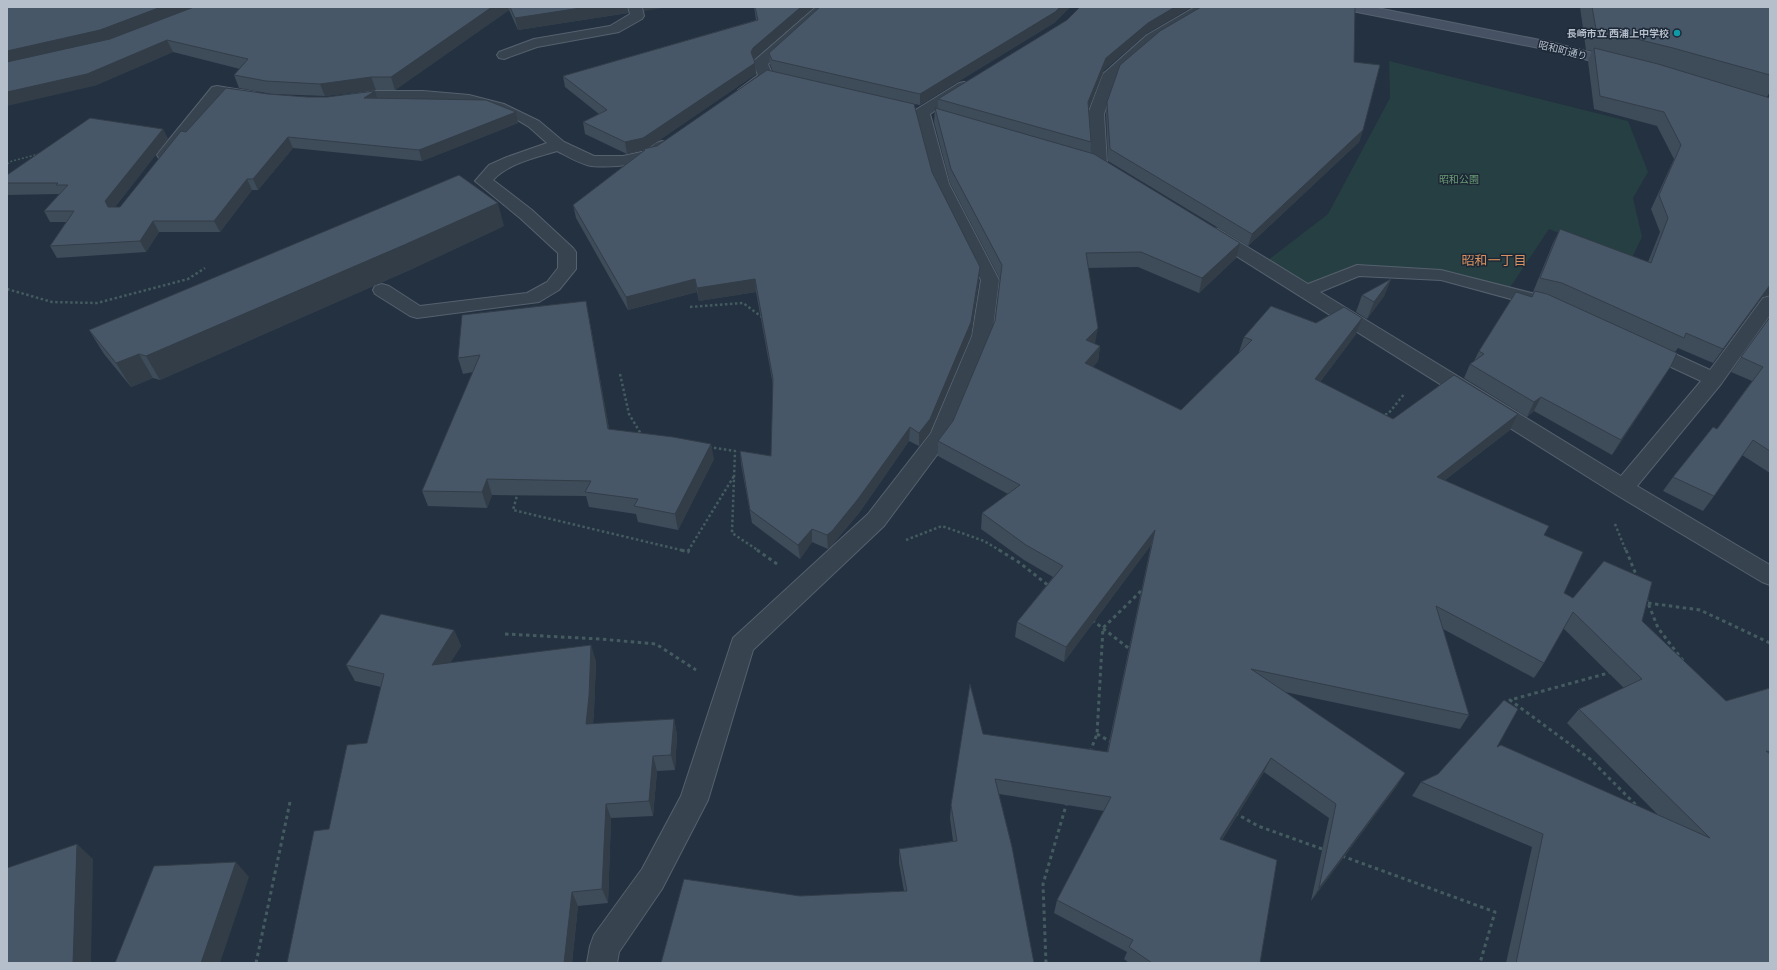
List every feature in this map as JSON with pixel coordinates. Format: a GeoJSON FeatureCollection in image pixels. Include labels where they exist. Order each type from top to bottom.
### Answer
{"type":"FeatureCollection","features":[{"type":"Feature","properties":{"kind":"street"},"geometry":{"type":"LineString","coordinates":[[504,55],[534,43],[614,29],[637,16],[635,7]]}},
{"type":"Feature","properties":{"kind":"street"},"geometry":{"type":"LineString","coordinates":[[734,97],[774,77],[760,63],[824,7]]}},
{"type":"Feature","properties":{"kind":"street"},"geometry":{"type":"LineString","coordinates":[[1099,166],[1096,114],[1110,74],[1152,38],[1204,7]]}},
{"type":"Feature","properties":{"kind":"street","name":"昭和町通り"},"geometry":{"type":"LineString","coordinates":[[1352,7],[1550,46],[1634,68]]}},
{"type":"Feature","properties":{"kind":"street"},"geometry":{"type":"LineString","coordinates":[[915,110],[975,80]]}},
{"type":"Feature","properties":{"kind":"street"},"geometry":{"type":"LineString","coordinates":[[154,169],[217,90],[264,98]]}},
{"type":"Feature","properties":{"kind":"street"},"geometry":{"type":"LineString","coordinates":[[332,101],[376,95],[423,95],[469,98],[499,107],[534,124],[558,145],[591,161],[622,161],[652,154],[677,136]]}},
{"type":"Feature","properties":{"kind":"street"},"geometry":{"type":"LineString","coordinates":[[915,110],[944,118]]}},
{"type":"Feature","properties":{"kind":"street"},"geometry":{"type":"LineString","coordinates":[[602,963],[605,946],[652,879],[694,800],[742,645],[876,520],[940,436],[982,336],[990,280],[941,184],[915,110]]}},
{"type":"Feature","properties":{"kind":"street"},"geometry":{"type":"LineString","coordinates":[[382,290],[417,312],[532,298],[553,286],[567,270],[567,252],[526,214],[483,181],[495,168],[513,160],[558,145]]}},
{"type":"Feature","properties":{"kind":"street"},"geometry":{"type":"LineString","coordinates":[[1195,222],[1623,488],[1770,576]]}},
{"type":"Feature","properties":{"kind":"street"},"geometry":{"type":"LineString","coordinates":[[1307,291],[1356,270],[1441,275],[1546,303],[1560,309]]}},
{"type":"Feature","properties":{"kind":"street"},"geometry":{"type":"LineString","coordinates":[[1623,488],[1714,379],[1770,302]]}},
{"type":"Feature","properties":{"kind":"street"},"geometry":{"type":"LineString","coordinates":[[1630,341],[1714,379]]}},
{"type":"Feature","properties":{"kind":"path"},"geometry":{"type":"LineString","coordinates":[[7,164],[12,161],[41,154]]}},
{"type":"Feature","properties":{"kind":"path"},"geometry":{"type":"LineString","coordinates":[[7,289],[52,302],[97,302],[154,289],[188,279],[205,268]]}},
{"type":"Feature","properties":{"kind":"path"},"geometry":{"type":"LineString","coordinates":[[690,307],[743,302],[764,320]]}},
{"type":"Feature","properties":{"kind":"path"},"geometry":{"type":"LineString","coordinates":[[1374,415],[1388,414],[1428,366]]}},
{"type":"Feature","properties":{"kind":"path"},"geometry":{"type":"LineString","coordinates":[[620,374],[629,414],[642,437]]}},
{"type":"Feature","properties":{"kind":"path"},"geometry":{"type":"LineString","coordinates":[[704,447],[735,451],[732,532],[807,585]]}},
{"type":"Feature","properties":{"kind":"path"},"geometry":{"type":"LineString","coordinates":[[519,488],[513,510],[688,552],[734,476]]}},
{"type":"Feature","properties":{"kind":"path"},"geometry":{"type":"LineString","coordinates":[[1604,476],[1606,502],[1639,582]]}},
{"type":"Feature","properties":{"kind":"path"},"geometry":{"type":"LineString","coordinates":[[901,543],[942,526],[984,541],[1020,563],[1050,586]]}},
{"type":"Feature","properties":{"kind":"path"},"geometry":{"type":"LineString","coordinates":[[1088,755],[1097,734],[1104,628],[1149,584]]}},
{"type":"Feature","properties":{"kind":"path"},"geometry":{"type":"LineString","coordinates":[[1645,596],[1658,628],[1686,665]]}},
{"type":"Feature","properties":{"kind":"path"},"geometry":{"type":"LineString","coordinates":[[1648,603],[1700,610],[1770,643]]}},
{"type":"Feature","properties":{"kind":"path"},"geometry":{"type":"LineString","coordinates":[[1092,619],[1134,652]]}},
{"type":"Feature","properties":{"kind":"path"},"geometry":{"type":"LineString","coordinates":[[505,634],[656,644],[728,690]]}},
{"type":"Feature","properties":{"kind":"path"},"geometry":{"type":"LineString","coordinates":[[1670,655],[1678,653]]}},
{"type":"Feature","properties":{"kind":"path"},"geometry":{"type":"LineString","coordinates":[[1617,670],[1510,700],[1590,759],[1645,814]]}},
{"type":"Feature","properties":{"kind":"path"},"geometry":{"type":"LineString","coordinates":[[1097,734],[1118,746]]}},
{"type":"Feature","properties":{"kind":"path"},"geometry":{"type":"LineString","coordinates":[[1046,963],[1043,884],[1064,810],[1070,796]]}},
{"type":"Feature","properties":{"kind":"path"},"geometry":{"type":"LineString","coordinates":[[256,963],[290,802]]}},
{"type":"Feature","properties":{"kind":"path"},"geometry":{"type":"LineString","coordinates":[[1232,810],[1258,826],[1332,852]]}},
{"type":"Feature","properties":{"kind":"path"},"geometry":{"type":"LineString","coordinates":[[1340,855],[1495,912],[1480,963]]}},
{"type":"Feature","properties":{"kind":"green space","name":"昭和公園"},"geometry":{"type":"Polygon","coordinates":[[[1389,61],[1628,121],[1648,172],[1633,198],[1642,237],[1630,262],[1549,229],[1507,292],[1441,275],[1357,270],[1307,291],[1263,264],[1328,214],[1390,98],[1389,61]]]}},
{"type":"Feature","properties":{"kind":"building"},"geometry":{"type":"Polygon","coordinates":[[[7,7],[161,7],[100,30],[7,51],[7,7]]]}},
{"type":"Feature","properties":{"kind":"building"},"geometry":{"type":"Polygon","coordinates":[[[194,7],[492,7],[391,77],[371,77],[320,84],[266,81],[234,75],[248,59],[167,40],[87,74],[7,92],[7,62],[110,39],[194,7]]]}},
{"type":"Feature","properties":{"kind":"building"},"geometry":{"type":"Polygon","coordinates":[[[510,7],[587,7],[515,18],[510,7]]]}},
{"type":"Feature","properties":{"kind":"building"},"geometry":{"type":"Polygon","coordinates":[[[755,7],[801,7],[753,48],[751,52],[755,63],[643,138],[625,142],[583,122],[607,110],[563,76],[758,20],[755,7]]]}},
{"type":"Feature","properties":{"kind":"building"},"geometry":{"type":"Polygon","coordinates":[[[820,7],[1060,7],[1055,12],[920,94],[772,60],[769,53],[820,7]]]}},
{"type":"Feature","properties":{"kind":"building"},"geometry":{"type":"Polygon","coordinates":[[[1080,7],[1175,7],[1148,23],[1106,58],[1088,102],[1091,142],[938,99],[1067,20],[1080,7]]]}},
{"type":"Feature","properties":{"kind":"building"},"geometry":{"type":"Polygon","coordinates":[[[1201,7],[1355,7],[1354,62],[1380,65],[1363,130],[1252,234],[1110,149],[1107,102],[1120,65],[1160,31],[1201,7]]]}},
{"type":"Feature","properties":{"kind":"building","name":"長崎市立 西浦上中学校"},"geometry":{"type":"Polygon","coordinates":[[[1592,7],[1770,7],[1770,75],[1673,48],[1596,29],[1592,7]]]}},
{"type":"Feature","properties":{"kind":"building"},"geometry":{"type":"Polygon","coordinates":[[[1594,48],[1658,64],[1770,98],[1770,285],[1723,349],[1686,333],[1684,338],[1562,283],[1540,278],[1560,229],[1651,263],[1668,218],[1659,195],[1681,145],[1664,112],[1600,96],[1594,48]]]}},
{"type":"Feature","properties":{"kind":"building"},"geometry":{"type":"Polygon","coordinates":[[[767,70],[914,104],[932,172],[980,267],[971,322],[930,419],[919,433],[910,427],[858,499],[832,531],[827,535],[812,529],[798,545],[750,510],[740,451],[771,456],[773,379],[755,279],[697,288],[695,279],[626,297],[573,205],[645,150],[643,149],[657,146],[767,70]]]}},
{"type":"Feature","properties":{"kind":"building"},"geometry":{"type":"Polygon","coordinates":[[[226,88],[268,94],[307,97],[327,97],[375,91],[364,98],[486,100],[516,112],[419,150],[288,137],[253,179],[247,179],[214,221],[153,221],[140,241],[50,246],[74,211],[44,211],[68,185],[56,185],[58,183],[7,183],[7,175],[90,118],[163,129],[105,201],[108,207],[120,207],[181,131],[186,132],[226,88]]]}},
{"type":"Feature","properties":{"kind":"building"},"geometry":{"type":"Polygon","coordinates":[[[935,108],[1094,154],[1240,243],[1202,278],[1141,252],[1086,253],[1098,328],[1086,340],[1100,346],[1085,363],[1181,410],[1252,340],[1244,337],[1271,306],[1316,323],[1344,307],[1362,318],[1315,379],[1393,419],[1454,375],[1518,414],[1437,477],[1549,526],[1544,535],[1583,552],[1564,593],[1573,598],[1604,561],[1652,582],[1642,621],[1726,701],[1770,688],[1770,752],[1766,751],[1770,754],[1770,963],[1516,963],[1543,834],[1421,782],[1438,774],[1504,700],[1518,709],[1497,747],[1501,745],[1710,838],[1579,709],[1642,679],[1573,612],[1544,663],[1436,606],[1469,715],[1251,669],[1405,773],[1319,888],[1336,804],[1271,758],[1220,839],[1277,860],[1260,963],[1152,963],[1129,947],[1133,940],[1057,900],[1111,797],[995,779],[1012,847],[1034,963],[661,963],[684,879],[800,896],[907,891],[899,849],[957,841],[951,805],[970,684],[983,734],[1108,752],[1155,530],[1066,647],[1017,622],[1063,566],[1026,545],[982,513],[1020,485],[938,441],[953,421],[995,321],[1002,265],[951,169],[935,108]]]}},
{"type":"Feature","properties":{"kind":"building"},"geometry":{"type":"Polygon","coordinates":[[[459,175],[498,203],[146,356],[139,354],[116,363],[89,330],[459,175]]]}},
{"type":"Feature","properties":{"kind":"building"},"geometry":{"type":"Polygon","coordinates":[[[1391,279],[1374,302],[1362,295],[1391,279]]]}},
{"type":"Feature","properties":{"kind":"building"},"geometry":{"type":"Polygon","coordinates":[[[1535,291],[1547,294],[1677,353],[1671,366],[1621,440],[1541,397],[1534,402],[1470,364],[1484,354],[1479,351],[1516,292],[1532,297],[1535,291]]]}},
{"type":"Feature","properties":{"kind":"building"},"geometry":{"type":"Polygon","coordinates":[[[586,301],[608,429],[673,437],[711,444],[675,514],[634,506],[638,499],[585,492],[591,481],[487,479],[482,492],[422,491],[480,355],[458,358],[462,315],[586,301]]]}},
{"type":"Feature","properties":{"kind":"building"},"geometry":{"type":"Polygon","coordinates":[[[1770,317],[1770,451],[1753,440],[1714,496],[1673,477],[1713,427],[1717,429],[1763,367],[1741,357],[1770,317]]]}},
{"type":"Feature","properties":{"kind":"building"},"geometry":{"type":"Polygon","coordinates":[[[381,614],[454,630],[432,665],[591,645],[589,696],[586,724],[674,719],[671,755],[653,756],[649,801],[606,804],[602,889],[572,892],[564,963],[287,963],[314,831],[329,829],[347,745],[367,743],[384,674],[346,665],[381,614]]]}},
{"type":"Feature","properties":{"kind":"building"},"geometry":{"type":"Polygon","coordinates":[[[77,844],[73,963],[7,963],[7,868],[77,844]]]}},
{"type":"Feature","properties":{"kind":"building"},"geometry":{"type":"Polygon","coordinates":[[[236,862],[201,963],[115,963],[154,866],[236,862]]]}},
{"type":"Feature","properties":{"kind":"place","name":"長崎市立 西浦上中学校"},"geometry":{"type":"Point","coordinates":[1677,33]}},
{"type":"Feature","properties":{"kind":"district","name":"昭和一丁目"},"geometry":{"type":"Point","coordinates":[1494,260]}}]}
